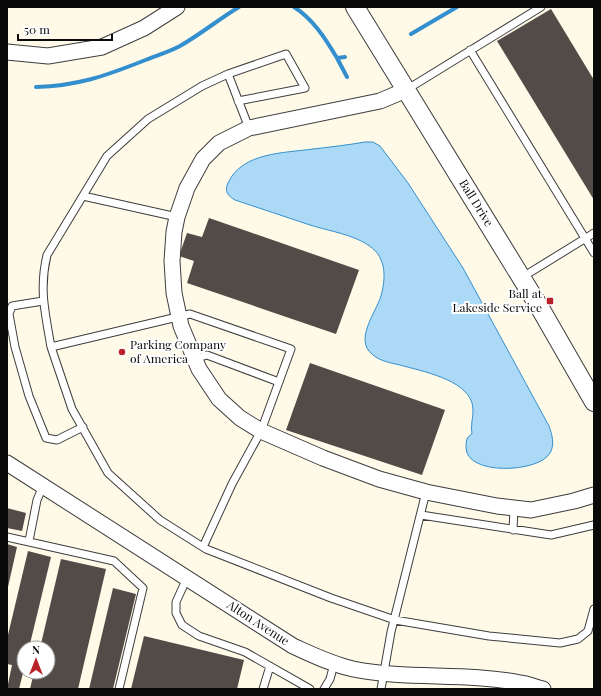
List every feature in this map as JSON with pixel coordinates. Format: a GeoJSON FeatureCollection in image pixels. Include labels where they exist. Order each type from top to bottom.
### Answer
{"type":"FeatureCollection","features":[{"type":"Feature","properties":{"kind":"street"},"geometry":{"type":"LineString","coordinates":[[7,52],[48,56],[102,47],[144,28],[177,7]]}},
{"type":"Feature","properties":{"kind":"street","name":"Ball Drive"},"geometry":{"type":"LineString","coordinates":[[355,7],[522,278],[594,402]]}},
{"type":"Feature","properties":{"kind":"street"},"geometry":{"type":"LineString","coordinates":[[406,90],[380,101],[248,128],[219,143],[204,159],[187,188],[177,217],[174,232],[172,261],[174,293],[181,326],[194,359],[219,400],[240,418],[261,431],[323,458],[379,479],[426,492],[497,506],[531,510],[574,501],[594,495]]}},
{"type":"Feature","properties":{"kind":"street","name":"Alton Avenue"},"geometry":{"type":"LineString","coordinates":[[7,463],[293,646],[319,659],[353,669],[383,673],[491,679],[520,683],[543,689]]}},
{"type":"Feature","properties":{"kind":"lane"},"geometry":{"type":"LineString","coordinates":[[406,90],[541,7]]}},
{"type":"Feature","properties":{"kind":"lane"},"geometry":{"type":"LineString","coordinates":[[470,50],[594,253]]}},
{"type":"Feature","properties":{"kind":"lane"},"geometry":{"type":"LineString","coordinates":[[238,101],[305,88],[286,54],[228,74],[202,86],[148,119],[107,156],[47,254],[43,271],[43,301],[51,347],[72,409],[108,473],[160,520],[203,547],[331,598],[395,620],[489,636],[560,643],[578,640],[588,631],[594,608]]}},
{"type":"Feature","properties":{"kind":"lane"},"geometry":{"type":"LineString","coordinates":[[228,74],[248,128]]}},
{"type":"Feature","properties":{"kind":"lane"},"geometry":{"type":"LineString","coordinates":[[83,196],[177,217]]}},
{"type":"Feature","properties":{"kind":"lane"},"geometry":{"type":"LineString","coordinates":[[522,278],[594,233]]}},
{"type":"Feature","properties":{"kind":"lane"},"geometry":{"type":"LineString","coordinates":[[43,301],[12,306],[8,314],[15,347],[29,396],[46,438],[57,440],[82,427]]}},
{"type":"Feature","properties":{"kind":"lane"},"geometry":{"type":"LineString","coordinates":[[51,347],[92,336],[190,314],[291,349],[261,431],[232,484],[203,547]]}},
{"type":"Feature","properties":{"kind":"lane"},"geometry":{"type":"LineString","coordinates":[[194,359],[207,355],[279,382]]}},
{"type":"Feature","properties":{"kind":"lane"},"geometry":{"type":"LineString","coordinates":[[29,541],[37,500],[43,486]]}},
{"type":"Feature","properties":{"kind":"lane"},"geometry":{"type":"LineString","coordinates":[[381,689],[383,673],[395,620],[426,492]]}},
{"type":"Feature","properties":{"kind":"lane"},"geometry":{"type":"LineString","coordinates":[[512,530],[514,508]]}},
{"type":"Feature","properties":{"kind":"lane"},"geometry":{"type":"LineString","coordinates":[[421,515],[551,535],[594,525]]}},
{"type":"Feature","properties":{"kind":"lane"},"geometry":{"type":"LineString","coordinates":[[7,537],[114,560],[143,588],[119,689]]}},
{"type":"Feature","properties":{"kind":"lane"},"geometry":{"type":"LineString","coordinates":[[187,578],[176,602],[176,613],[182,625],[199,636],[245,652],[310,689]]}},
{"type":"Feature","properties":{"kind":"lane"},"geometry":{"type":"LineString","coordinates":[[324,689],[330,679],[334,664]]}},
{"type":"Feature","properties":{"kind":"lane"},"geometry":{"type":"LineString","coordinates":[[263,689],[270,666]]}},
{"type":"Feature","properties":{"kind":"water"},"geometry":{"type":"Polygon","coordinates":[[[373,142],[380,146],[408,183],[463,268],[549,426],[553,443],[552,450],[543,460],[532,465],[518,468],[489,467],[477,463],[469,456],[466,447],[467,438],[472,433],[473,411],[472,403],[468,395],[452,382],[430,373],[382,360],[372,354],[367,348],[365,341],[366,334],[381,296],[384,278],[383,264],[378,254],[372,248],[347,235],[310,225],[235,200],[227,193],[226,188],[228,183],[235,173],[243,165],[254,160],[277,153],[373,142]]]}},
{"type":"Feature","properties":{"kind":"building"},"geometry":{"type":"Polygon","coordinates":[[[551,9],[594,80],[594,200],[497,41],[551,9]]]}},
{"type":"Feature","properties":{"kind":"building"},"geometry":{"type":"Polygon","coordinates":[[[209,218],[359,270],[336,334],[187,283],[194,261],[179,256],[187,233],[202,237],[209,218]]]}},
{"type":"Feature","properties":{"kind":"building"},"geometry":{"type":"Polygon","coordinates":[[[310,363],[445,410],[422,475],[286,430],[310,363]]]}},
{"type":"Feature","properties":{"kind":"building"},"geometry":{"type":"Polygon","coordinates":[[[7,508],[26,513],[22,531],[7,528],[7,508]]]}},
{"type":"Feature","properties":{"kind":"building"},"geometry":{"type":"Polygon","coordinates":[[[7,544],[17,547],[8,587],[7,587],[7,544]]]}},
{"type":"Feature","properties":{"kind":"building"},"geometry":{"type":"Polygon","coordinates":[[[28,551],[51,557],[31,640],[16,640],[16,680],[21,680],[19,689],[7,689],[12,665],[7,664],[7,639],[28,551]]]}},
{"type":"Feature","properties":{"kind":"building"},"geometry":{"type":"Polygon","coordinates":[[[61,559],[106,569],[78,689],[30,689],[32,680],[56,680],[56,640],[42,640],[61,559]]]}},
{"type":"Feature","properties":{"kind":"building"},"geometry":{"type":"Polygon","coordinates":[[[113,588],[136,594],[113,689],[89,689],[113,588]]]}},
{"type":"Feature","properties":{"kind":"building"},"geometry":{"type":"Polygon","coordinates":[[[144,636],[244,660],[237,689],[131,689],[144,636]]]}},
{"type":"Feature","properties":{"kind":"waterway"},"geometry":{"type":"LineString","coordinates":[[36,87],[65,85],[91,79],[167,52],[188,41],[239,7]]}},
{"type":"Feature","properties":{"kind":"waterway"},"geometry":{"type":"LineString","coordinates":[[294,7],[313,23],[337,58],[345,57]]}},
{"type":"Feature","properties":{"kind":"waterway"},"geometry":{"type":"LineString","coordinates":[[411,34],[457,7]]}},
{"type":"Feature","properties":{"kind":"waterway"},"geometry":{"type":"LineString","coordinates":[[337,58],[347,77]]}},
{"type":"Feature","properties":{"kind":"place","name":"Ball at Lakeside Service"},"geometry":{"type":"Point","coordinates":[550,301]}},
{"type":"Feature","properties":{"kind":"place","name":"Parking Company of America"},"geometry":{"type":"Point","coordinates":[122,352]}}]}
